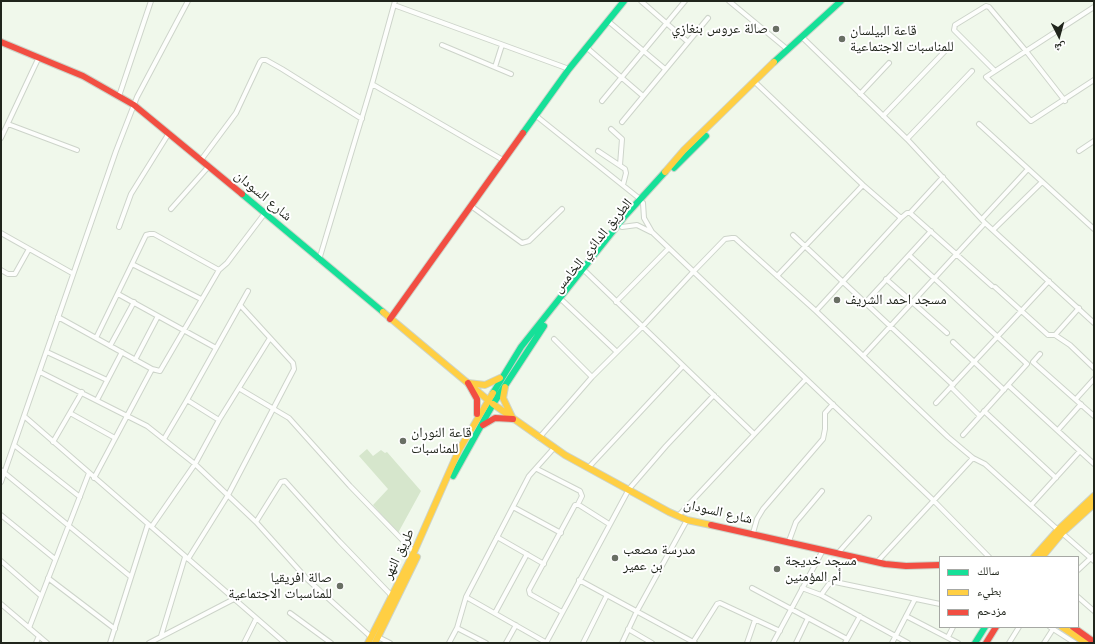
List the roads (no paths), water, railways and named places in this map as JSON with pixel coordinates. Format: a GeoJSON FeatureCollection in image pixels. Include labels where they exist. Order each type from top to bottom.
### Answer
{"type":"FeatureCollection","features":[{"type":"Feature","properties":{"kind":"main road"},"geometry":{"type":"LineString","coordinates":[[390,319],[535,115],[586,47],[624,1]]}},
{"type":"Feature","properties":{"kind":"main road","name":"الطريق الدائري الخامس"},"geometry":{"type":"LineString","coordinates":[[416,553],[478,430],[502,376],[521,347],[684,150],[746,92],[787,49],[841,1]]}},
{"type":"Feature","properties":{"kind":"main road","name":"الطريق الدائري الخامس"},"geometry":{"type":"LineString","coordinates":[[746,92],[757,84],[804,39],[848,1]]}},
{"type":"Feature","properties":{"kind":"main road","name":"شارع السودان"},"geometry":{"type":"LineString","coordinates":[[1,42],[83,76],[134,105],[491,402],[554,448],[678,516],[688,520],[753,533],[877,562],[906,566],[939,565]]}},
{"type":"Feature","properties":{"kind":"main road","name":"الطريق الدائري الخامس"},"geometry":{"type":"LineString","coordinates":[[450,474],[459,450],[476,420],[507,383],[534,340],[563,301],[622,228],[641,201]]}},
{"type":"Feature","properties":{"kind":"main road"},"geometry":{"type":"LineString","coordinates":[[468,383],[485,385],[502,376]]}},
{"type":"Feature","properties":{"kind":"main road"},"geometry":{"type":"LineString","coordinates":[[468,383],[477,399],[478,408],[476,420]]}},
{"type":"Feature","properties":{"kind":"main road"},"geometry":{"type":"LineString","coordinates":[[507,383],[503,398],[505,406],[513,419]]}},
{"type":"Feature","properties":{"kind":"main road"},"geometry":{"type":"LineString","coordinates":[[478,430],[495,418],[513,419]]}},
{"type":"Feature","properties":{"kind":"main road","name":"طريق النهر"},"geometry":{"type":"LineString","coordinates":[[377,640],[450,474]]}},
{"type":"Feature","properties":{"kind":"main road"},"geometry":{"type":"LineString","coordinates":[[1035,556],[1094,496]]}},
{"type":"Feature","properties":{"kind":"main road"},"geometry":{"type":"LineString","coordinates":[[1043,556],[1060,532],[1094,504]]}},
{"type":"Feature","properties":{"kind":"main road","name":"طريق النهر"},"geometry":{"type":"LineString","coordinates":[[370,640],[416,553]]}},
{"type":"Feature","properties":{"kind":"main road"},"geometry":{"type":"LineString","coordinates":[[975,643],[984,628]]}},
{"type":"Feature","properties":{"kind":"main road"},"geometry":{"type":"LineString","coordinates":[[986,643],[995,628]]}},
{"type":"Feature","properties":{"kind":"main road"},"geometry":{"type":"LineString","coordinates":[[1064,628],[1086,643]]}},
{"type":"Feature","properties":{"kind":"main road"},"geometry":{"type":"LineString","coordinates":[[1074,628],[1094,642]]}},
{"type":"Feature","properties":{"kind":"street"},"geometry":{"type":"LineString","coordinates":[[119,96],[151,1]]}},
{"type":"Feature","properties":{"kind":"street"},"geometry":{"type":"LineString","coordinates":[[1,482],[3,471],[14,445],[47,352],[72,273],[134,105],[188,1]]}},
{"type":"Feature","properties":{"kind":"street"},"geometry":{"type":"LineString","coordinates":[[641,1],[688,42]]}},
{"type":"Feature","properties":{"kind":"street"},"geometry":{"type":"LineString","coordinates":[[602,101],[685,1]]}},
{"type":"Feature","properties":{"kind":"street"},"geometry":{"type":"LineString","coordinates":[[729,1],[787,49]]}},
{"type":"Feature","properties":{"kind":"street"},"geometry":{"type":"LineString","coordinates":[[319,260],[362,119],[394,3],[569,69]]}},
{"type":"Feature","properties":{"kind":"street"},"geometry":{"type":"LineString","coordinates":[[994,71],[954,30],[955,26],[986,6],[989,7],[1026,51],[1065,100]]}},
{"type":"Feature","properties":{"kind":"street"},"geometry":{"type":"LineString","coordinates":[[1094,7],[994,71],[986,78],[1031,121],[1094,80]]}},
{"type":"Feature","properties":{"kind":"street"},"geometry":{"type":"LineString","coordinates":[[622,122],[708,18]]}},
{"type":"Feature","properties":{"kind":"street"},"geometry":{"type":"LineString","coordinates":[[608,21],[665,70]]}},
{"type":"Feature","properties":{"kind":"street"},"geometry":{"type":"LineString","coordinates":[[804,39],[907,139],[993,230],[1094,323]]}},
{"type":"Feature","properties":{"kind":"street"},"geometry":{"type":"LineString","coordinates":[[495,67],[502,45]]}},
{"type":"Feature","properties":{"kind":"street"},"geometry":{"type":"LineString","coordinates":[[442,46],[512,74]]}},
{"type":"Feature","properties":{"kind":"street"},"geometry":{"type":"LineString","coordinates":[[586,47],[643,96]]}},
{"type":"Feature","properties":{"kind":"street"},"geometry":{"type":"LineString","coordinates":[[883,116],[945,51]]}},
{"type":"Feature","properties":{"kind":"street"},"geometry":{"type":"LineString","coordinates":[[1,138],[39,57]]}},
{"type":"Feature","properties":{"kind":"street"},"geometry":{"type":"LineString","coordinates":[[201,160],[236,113],[262,60],[266,60],[282,69],[362,119]]}},
{"type":"Feature","properties":{"kind":"street"},"geometry":{"type":"LineString","coordinates":[[860,94],[889,63]]}},
{"type":"Feature","properties":{"kind":"street"},"geometry":{"type":"LineString","coordinates":[[907,139],[972,70]]}},
{"type":"Feature","properties":{"kind":"street"},"geometry":{"type":"LineString","coordinates":[[372,84],[503,160]]}},
{"type":"Feature","properties":{"kind":"street"},"geometry":{"type":"LineString","coordinates":[[757,84],[863,185],[901,218]]}},
{"type":"Feature","properties":{"kind":"street"},"geometry":{"type":"LineString","coordinates":[[535,115],[641,201],[644,218],[652,232],[692,272],[933,500],[988,556]]}},
{"type":"Feature","properties":{"kind":"street"},"geometry":{"type":"LineString","coordinates":[[8,124],[77,150]]}},
{"type":"Feature","properties":{"kind":"street"},"geometry":{"type":"LineString","coordinates":[[979,124],[1094,229]]}},
{"type":"Feature","properties":{"kind":"street"},"geometry":{"type":"LineString","coordinates":[[611,129],[622,139],[620,164]]}},
{"type":"Feature","properties":{"kind":"street"},"geometry":{"type":"LineString","coordinates":[[119,228],[131,194],[169,133]]}},
{"type":"Feature","properties":{"kind":"street"},"geometry":{"type":"LineString","coordinates":[[1079,152],[1094,141]]}},
{"type":"Feature","properties":{"kind":"street"},"geometry":{"type":"LineString","coordinates":[[598,150],[620,164],[624,169],[626,173],[623,185]]}},
{"type":"Feature","properties":{"kind":"street"},"geometry":{"type":"LineString","coordinates":[[171,209],[209,166]]}},
{"type":"Feature","properties":{"kind":"street"},"geometry":{"type":"LineString","coordinates":[[863,356],[956,255],[1028,169]]}},
{"type":"Feature","properties":{"kind":"street"},"geometry":{"type":"LineString","coordinates":[[816,311],[901,218],[907,213],[910,213],[943,177]]}},
{"type":"Feature","properties":{"kind":"street"},"geometry":{"type":"LineString","coordinates":[[993,230],[1042,182]]}},
{"type":"Feature","properties":{"kind":"street"},"geometry":{"type":"LineString","coordinates":[[778,276],[863,185]]}},
{"type":"Feature","properties":{"kind":"street"},"geometry":{"type":"LineString","coordinates":[[471,206],[522,243],[529,241],[562,209]]}},
{"type":"Feature","properties":{"kind":"street"},"geometry":{"type":"LineString","coordinates":[[910,213],[956,255],[1022,310],[1048,335],[1055,335],[1094,368]]}},
{"type":"Feature","properties":{"kind":"street"},"geometry":{"type":"LineString","coordinates":[[58,317],[135,360],[158,371],[162,369],[219,270],[227,263],[265,214]]}},
{"type":"Feature","properties":{"kind":"street"},"geometry":{"type":"LineString","coordinates":[[622,228],[627,225],[637,225],[652,232]]}},
{"type":"Feature","properties":{"kind":"street"},"geometry":{"type":"LineString","coordinates":[[865,303],[931,231]]}},
{"type":"Feature","properties":{"kind":"street"},"geometry":{"type":"LineString","coordinates":[[1,233],[72,273]]}},
{"type":"Feature","properties":{"kind":"street"},"geometry":{"type":"LineString","coordinates":[[96,338],[146,235],[154,234],[219,270]]}},
{"type":"Feature","properties":{"kind":"street"},"geometry":{"type":"LineString","coordinates":[[793,235],[891,326],[980,416]]}},
{"type":"Feature","properties":{"kind":"street"},"geometry":{"type":"LineString","coordinates":[[539,438],[592,377],[643,326],[692,272],[725,239],[732,238],[778,276],[816,311],[948,437],[972,458],[985,464],[1032,504],[1060,532],[1093,558],[1079,569]]}},
{"type":"Feature","properties":{"kind":"street"},"geometry":{"type":"LineString","coordinates":[[616,302],[668,248]]}},
{"type":"Feature","properties":{"kind":"street"},"geometry":{"type":"LineString","coordinates":[[1,270],[8,274],[15,274],[29,249]]}},
{"type":"Feature","properties":{"kind":"street"},"geometry":{"type":"LineString","coordinates":[[909,255],[1027,364],[963,435]]}},
{"type":"Feature","properties":{"kind":"street"},"geometry":{"type":"LineString","coordinates":[[132,264],[201,300]]}},
{"type":"Feature","properties":{"kind":"street"},"geometry":{"type":"LineString","coordinates":[[586,272],[754,434]]}},
{"type":"Feature","properties":{"kind":"street"},"geometry":{"type":"LineString","coordinates":[[886,280],[947,333]]}},
{"type":"Feature","properties":{"kind":"street"},"geometry":{"type":"LineString","coordinates":[[936,403],[1049,281]]}},
{"type":"Feature","properties":{"kind":"street"},"geometry":{"type":"LineString","coordinates":[[164,439],[248,291]]}},
{"type":"Feature","properties":{"kind":"street"},"geometry":{"type":"LineString","coordinates":[[118,294],[216,348]]}},
{"type":"Feature","properties":{"kind":"street"},"geometry":{"type":"LineString","coordinates":[[563,301],[617,352]]}},
{"type":"Feature","properties":{"kind":"street"},"geometry":{"type":"LineString","coordinates":[[110,346],[134,302]]}},
{"type":"Feature","properties":{"kind":"street"},"geometry":{"type":"LineString","coordinates":[[161,636],[187,558],[228,495],[275,408],[294,367],[240,304]]}},
{"type":"Feature","properties":{"kind":"street"},"geometry":{"type":"LineString","coordinates":[[1055,335],[1079,308]]}},
{"type":"Feature","properties":{"kind":"street"},"geometry":{"type":"LineString","coordinates":[[135,360],[158,316]]}},
{"type":"Feature","properties":{"kind":"street"},"geometry":{"type":"LineString","coordinates":[[110,643],[131,577],[150,525],[195,464],[219,420],[240,389],[270,338]]}},
{"type":"Feature","properties":{"kind":"street"},"geometry":{"type":"LineString","coordinates":[[554,339],[592,377]]}},
{"type":"Feature","properties":{"kind":"street"},"geometry":{"type":"LineString","coordinates":[[953,342],[1004,390]]}},
{"type":"Feature","properties":{"kind":"street"},"geometry":{"type":"LineString","coordinates":[[47,352],[107,380]]}},
{"type":"Feature","properties":{"kind":"street"},"geometry":{"type":"LineString","coordinates":[[97,400],[122,352]]}},
{"type":"Feature","properties":{"kind":"street"},"geometry":{"type":"LineString","coordinates":[[1040,354],[1033,362],[1094,416]]}},
{"type":"Feature","properties":{"kind":"street"},"geometry":{"type":"LineString","coordinates":[[590,468],[683,366]]}},
{"type":"Feature","properties":{"kind":"street"},"geometry":{"type":"LineString","coordinates":[[94,478],[152,369]]}},
{"type":"Feature","properties":{"kind":"street"},"geometry":{"type":"LineString","coordinates":[[40,372],[147,426],[195,464],[256,522],[308,580],[370,640]]}},
{"type":"Feature","properties":{"kind":"street"},"geometry":{"type":"LineString","coordinates":[[678,516],[806,379]]}},
{"type":"Feature","properties":{"kind":"street"},"geometry":{"type":"LineString","coordinates":[[1076,399],[1094,379]]}},
{"type":"Feature","properties":{"kind":"street"},"geometry":{"type":"LineString","coordinates":[[1008,385],[1094,464]]}},
{"type":"Feature","properties":{"kind":"street"},"geometry":{"type":"LineString","coordinates":[[240,389],[275,408],[298,426],[350,486],[416,553]]}},
{"type":"Feature","properties":{"kind":"street"},"geometry":{"type":"LineString","coordinates":[[53,442],[82,392]]}},
{"type":"Feature","properties":{"kind":"street"},"geometry":{"type":"LineString","coordinates":[[466,597],[547,643],[579,580],[629,489],[666,446],[714,395]]}},
{"type":"Feature","properties":{"kind":"street"},"geometry":{"type":"LineString","coordinates":[[187,400],[219,420]]}},
{"type":"Feature","properties":{"kind":"street"},"geometry":{"type":"LineString","coordinates":[[753,533],[757,519],[763,509],[823,439],[826,429],[826,413],[832,404]]}},
{"type":"Feature","properties":{"kind":"street"},"geometry":{"type":"LineString","coordinates":[[1058,430],[1082,404]]}},
{"type":"Feature","properties":{"kind":"street"},"geometry":{"type":"LineString","coordinates":[[984,411],[1056,478]]}},
{"type":"Feature","properties":{"kind":"street"},"geometry":{"type":"LineString","coordinates":[[70,413],[115,438]]}},
{"type":"Feature","properties":{"kind":"street"},"geometry":{"type":"LineString","coordinates":[[24,416],[284,643]]}},
{"type":"Feature","properties":{"kind":"street"},"geometry":{"type":"LineString","coordinates":[[14,445],[80,497]]}},
{"type":"Feature","properties":{"kind":"street"},"geometry":{"type":"LineString","coordinates":[[449,643],[457,628],[466,597],[529,476],[537,469],[554,448]]}},
{"type":"Feature","properties":{"kind":"street"},"geometry":{"type":"LineString","coordinates":[[1032,504],[1080,451]]}},
{"type":"Feature","properties":{"kind":"street"},"geometry":{"type":"LineString","coordinates":[[877,562],[972,458]]}},
{"type":"Feature","properties":{"kind":"street"},"geometry":{"type":"LineString","coordinates":[[537,469],[580,491],[582,496],[578,504],[575,506],[529,593],[562,612]]}},
{"type":"Feature","properties":{"kind":"street"},"geometry":{"type":"LineString","coordinates":[[3,471],[69,524],[131,577]]}},
{"type":"Feature","properties":{"kind":"street"},"geometry":{"type":"LineString","coordinates":[[29,628],[88,473]]}},
{"type":"Feature","properties":{"kind":"street"},"geometry":{"type":"LineString","coordinates":[[256,522],[281,482],[285,481],[339,541],[392,596]]}},
{"type":"Feature","properties":{"kind":"street"},"geometry":{"type":"LineString","coordinates":[[789,541],[796,522],[822,491]]}},
{"type":"Feature","properties":{"kind":"street"},"geometry":{"type":"LineString","coordinates":[[578,504],[609,524]]}},
{"type":"Feature","properties":{"kind":"street"},"geometry":{"type":"LineString","coordinates":[[513,507],[561,533]]}},
{"type":"Feature","properties":{"kind":"street"},"geometry":{"type":"LineString","coordinates":[[1,515],[55,559]]}},
{"type":"Feature","properties":{"kind":"street"},"geometry":{"type":"LineString","coordinates":[[838,553],[869,518]]}},
{"type":"Feature","properties":{"kind":"street"},"geometry":{"type":"LineString","coordinates":[[628,643],[623,642],[628,629],[688,520]]}},
{"type":"Feature","properties":{"kind":"street"},"geometry":{"type":"LineString","coordinates":[[497,537],[544,564]]}},
{"type":"Feature","properties":{"kind":"street"},"geometry":{"type":"LineString","coordinates":[[773,643],[824,549]]}},
{"type":"Feature","properties":{"kind":"street"},"geometry":{"type":"LineString","coordinates":[[495,613],[527,554]]}},
{"type":"Feature","properties":{"kind":"street"},"geometry":{"type":"LineString","coordinates":[[1,561],[40,596]]}},
{"type":"Feature","properties":{"kind":"street"},"geometry":{"type":"LineString","coordinates":[[48,578],[115,629]]}},
{"type":"Feature","properties":{"kind":"street"},"geometry":{"type":"LineString","coordinates":[[579,580],[694,642],[717,604],[723,603],[780,631]]}},
{"type":"Feature","properties":{"kind":"street"},"geometry":{"type":"LineString","coordinates":[[821,595],[829,584],[835,582],[939,604]]}},
{"type":"Feature","properties":{"kind":"street"},"geometry":{"type":"LineString","coordinates":[[752,588],[792,608],[846,641],[860,616]]}},
{"type":"Feature","properties":{"kind":"street"},"geometry":{"type":"LineString","coordinates":[[802,588],[821,595],[908,643]]}},
{"type":"Feature","properties":{"kind":"street"},"geometry":{"type":"LineString","coordinates":[[583,643],[607,595]]}},
{"type":"Feature","properties":{"kind":"street"},"geometry":{"type":"LineString","coordinates":[[1079,598],[1094,611]]}},
{"type":"Feature","properties":{"kind":"street"},"geometry":{"type":"LineString","coordinates":[[149,643],[234,599]]}},
{"type":"Feature","properties":{"kind":"street"},"geometry":{"type":"LineString","coordinates":[[892,643],[915,599]]}},
{"type":"Feature","properties":{"kind":"street"},"geometry":{"type":"LineString","coordinates":[[1,604],[47,643]]}},
{"type":"Feature","properties":{"kind":"street"},"geometry":{"type":"LineString","coordinates":[[290,614],[331,643]]}},
{"type":"Feature","properties":{"kind":"street"},"geometry":{"type":"LineString","coordinates":[[906,616],[958,643]]}},
{"type":"Feature","properties":{"kind":"street"},"geometry":{"type":"LineString","coordinates":[[796,643],[808,618]]}},
{"type":"Feature","properties":{"kind":"street"},"geometry":{"type":"LineString","coordinates":[[244,643],[256,619]]}},
{"type":"Feature","properties":{"kind":"street"},"geometry":{"type":"LineString","coordinates":[[747,643],[755,620]]}},
{"type":"Feature","properties":{"kind":"street"},"geometry":{"type":"LineString","coordinates":[[506,643],[516,625]]}},
{"type":"Feature","properties":{"kind":"street"},"geometry":{"type":"LineString","coordinates":[[457,628],[486,643]]}},
{"type":"Feature","properties":{"kind":"street"},"geometry":{"type":"LineString","coordinates":[[948,637],[952,628]]}},
{"type":"Feature","properties":{"kind":"street"},"geometry":{"type":"LineString","coordinates":[[1009,643],[1018,628]]}},
{"type":"Feature","properties":{"kind":"street"},"geometry":{"type":"LineString","coordinates":[[1044,643],[1051,628],[1075,643]]}},
{"type":"Feature","properties":{"kind":"street"},"geometry":{"type":"LineString","coordinates":[[628,629],[652,643]]}},
{"type":"Feature","properties":{"kind":"street"},"geometry":{"type":"LineString","coordinates":[[36,643],[38,636]]}},
{"type":"Feature","properties":{"kind":"street"},"geometry":{"type":"LineString","coordinates":[[377,640],[390,643]]}},
{"type":"Feature","properties":{"kind":"place","name":"صالة عروس بنغازي"},"geometry":{"type":"Point","coordinates":[776,29]}},
{"type":"Feature","properties":{"kind":"place","name":"قاعة البيلسان للمناسبات الاجتماعية"},"geometry":{"type":"Point","coordinates":[842,39]}},
{"type":"Feature","properties":{"kind":"place","name":"مسجد احمد الشريف"},"geometry":{"type":"Point","coordinates":[837,300]}},
{"type":"Feature","properties":{"kind":"place","name":"قاعة النوران للمناسبات"},"geometry":{"type":"Point","coordinates":[403,441]}},
{"type":"Feature","properties":{"kind":"place","name":"مدرسة مصعب بن عمير"},"geometry":{"type":"Point","coordinates":[615,558]}},
{"type":"Feature","properties":{"kind":"place","name":"مسجد خديجة أم المؤمنين"},"geometry":{"type":"Point","coordinates":[777,569]}},
{"type":"Feature","properties":{"kind":"place","name":"صالة افريقيا للمناسبات الاجتماعية"},"geometry":{"type":"Point","coordinates":[340,586]}}]}
